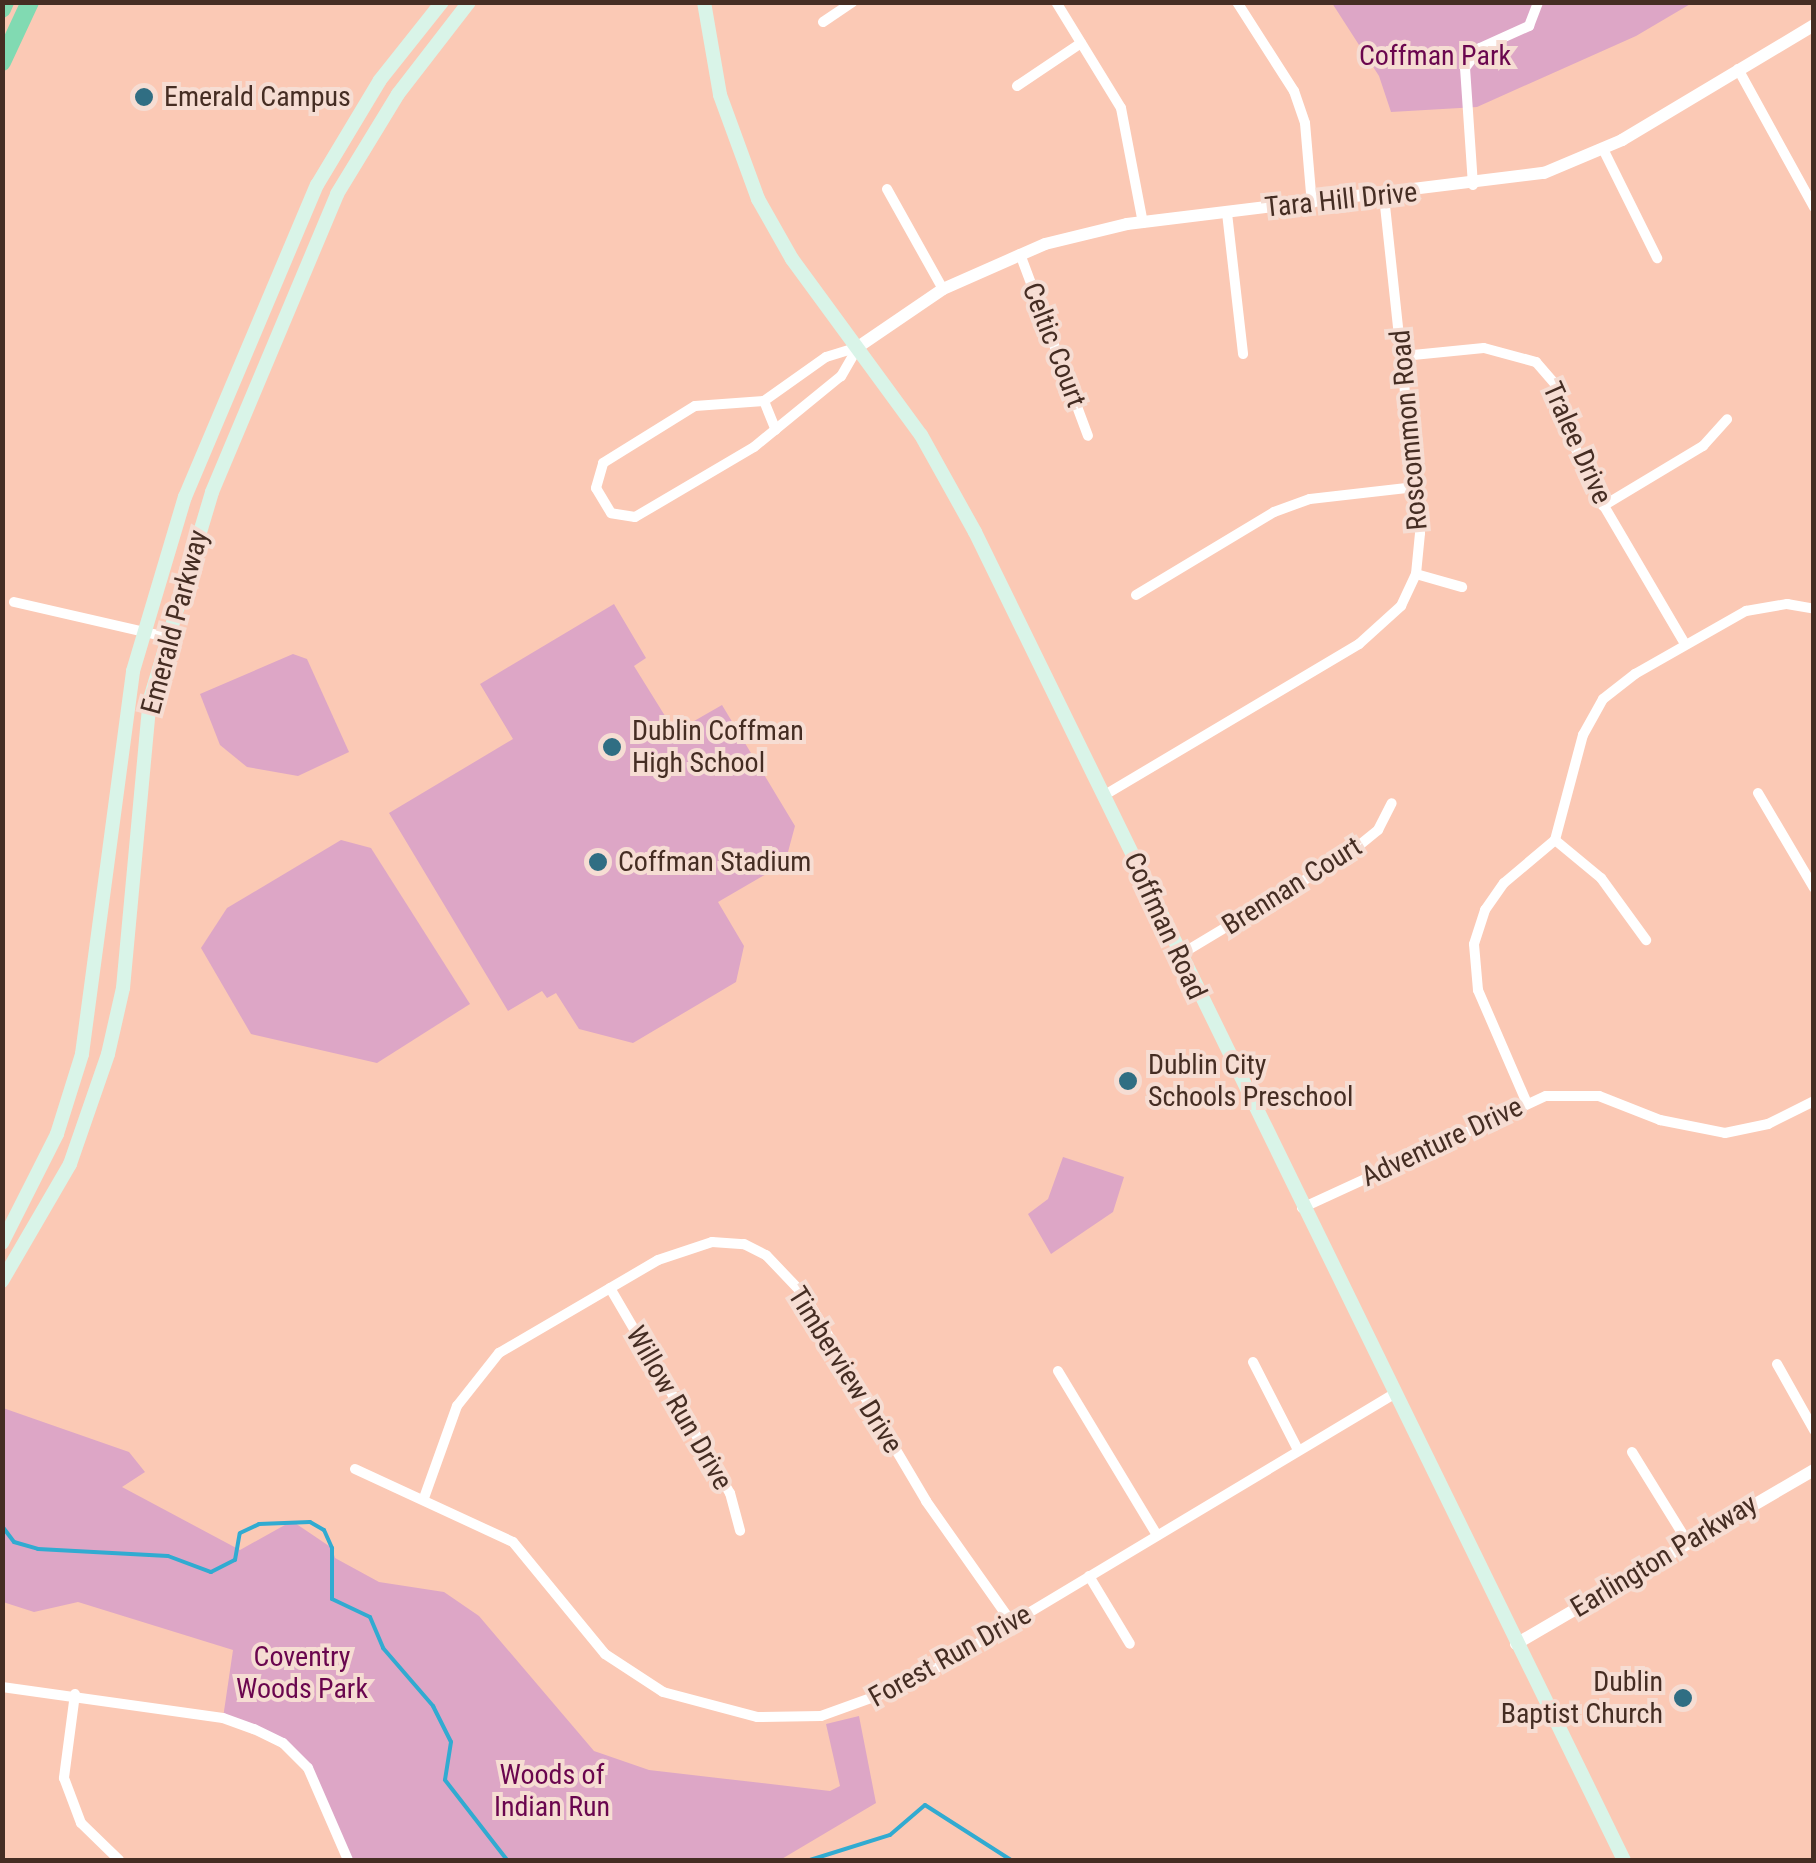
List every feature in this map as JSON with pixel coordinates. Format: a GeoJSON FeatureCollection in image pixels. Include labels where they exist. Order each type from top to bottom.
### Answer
{"type":"FeatureCollection","features":[{"type":"Feature","properties":{"kind":"highway"},"geometry":{"type":"LineString","coordinates":[[2,62],[30,2]]}},
{"type":"Feature","properties":{"kind":"main road","name":"Emerald Parkway"},"geometry":{"type":"LineString","coordinates":[[2,1243],[57,1134],[82,1054],[143,632],[184,497],[317,186],[380,80],[442,2]]}},
{"type":"Feature","properties":{"kind":"main road","name":"Emerald Parkway"},"geometry":{"type":"LineString","coordinates":[[2,1281],[70,1164],[108,1054],[122,988],[150,699],[212,492],[329,211],[398,94],[468,2]]}},
{"type":"Feature","properties":{"kind":"main road","name":"Coffman Road"},"geometry":{"type":"LineString","coordinates":[[704,2],[720,95],[747,178],[792,259],[944,472],[1624,1860]]}},
{"type":"Feature","properties":{"kind":"street"},"geometry":{"type":"LineString","coordinates":[[824,22],[853,2]]}},
{"type":"Feature","properties":{"kind":"street"},"geometry":{"type":"LineString","coordinates":[[1056,2],[1128,127],[1143,223]]}},
{"type":"Feature","properties":{"kind":"street"},"geometry":{"type":"LineString","coordinates":[[1238,2],[1300,107],[1312,204]]}},
{"type":"Feature","properties":{"kind":"street"},"geometry":{"type":"LineString","coordinates":[[1473,185],[1463,78],[1472,57],[1529,26],[1538,2]]}},
{"type":"Feature","properties":{"kind":"street","name":"Tara Hill Drive"},"geometry":{"type":"LineString","coordinates":[[858,347],[944,288],[1020,254],[1143,223],[1473,185],[1544,172],[1604,149],[1814,24]]}},
{"type":"Feature","properties":{"kind":"street"},"geometry":{"type":"LineString","coordinates":[[1016,86],[1081,42]]}},
{"type":"Feature","properties":{"kind":"street"},"geometry":{"type":"LineString","coordinates":[[1738,69],[1814,208]]}},
{"type":"Feature","properties":{"kind":"street"},"geometry":{"type":"LineString","coordinates":[[1604,149],[1657,258]]}},
{"type":"Feature","properties":{"kind":"street"},"geometry":{"type":"LineString","coordinates":[[887,189],[944,288]]}},
{"type":"Feature","properties":{"kind":"street","name":"Roscommon Road"},"geometry":{"type":"LineString","coordinates":[[1384,196],[1415,487],[1416,574]]}},
{"type":"Feature","properties":{"kind":"street"},"geometry":{"type":"LineString","coordinates":[[1228,213],[1242,354]]}},
{"type":"Feature","properties":{"kind":"street","name":"Celtic Court"},"geometry":{"type":"LineString","coordinates":[[1020,254],[1088,436]]}},
{"type":"Feature","properties":{"kind":"street"},"geometry":{"type":"LineString","coordinates":[[858,347],[841,376],[776,430],[630,519],[614,517],[596,488],[603,463],[687,410],[764,401],[826,357],[858,347]]}},
{"type":"Feature","properties":{"kind":"street","name":"Tralee Drive"},"geometry":{"type":"LineString","coordinates":[[1403,356],[1484,348],[1536,362],[1558,387],[1573,444],[1603,506],[1685,644]]}},
{"type":"Feature","properties":{"kind":"street"},"geometry":{"type":"LineString","coordinates":[[764,401],[776,430]]}},
{"type":"Feature","properties":{"kind":"street"},"geometry":{"type":"LineString","coordinates":[[1603,506],[1703,446],[1727,419]]}},
{"type":"Feature","properties":{"kind":"street"},"geometry":{"type":"LineString","coordinates":[[1136,595],[1274,512],[1310,499],[1415,487]]}},
{"type":"Feature","properties":{"kind":"street"},"geometry":{"type":"LineString","coordinates":[[1103,796],[1359,644],[1400,606],[1416,574],[1462,587]]}},
{"type":"Feature","properties":{"kind":"street"},"geometry":{"type":"LineString","coordinates":[[14,602],[167,637]]}},
{"type":"Feature","properties":{"kind":"street"},"geometry":{"type":"LineString","coordinates":[[1526,1101],[1478,990],[1474,944],[1485,910],[1504,883],[1555,840],[1583,735],[1604,700],[1685,644],[1746,611],[1813,605]]}},
{"type":"Feature","properties":{"kind":"street"},"geometry":{"type":"LineString","coordinates":[[1758,793],[1814,888]]}},
{"type":"Feature","properties":{"kind":"street","name":"Brennan Court"},"geometry":{"type":"LineString","coordinates":[[1178,956],[1352,852],[1378,830],[1392,803]]}},
{"type":"Feature","properties":{"kind":"street"},"geometry":{"type":"LineString","coordinates":[[1555,840],[1602,878],[1646,940]]}},
{"type":"Feature","properties":{"kind":"street","name":"Adventure Drive"},"geometry":{"type":"LineString","coordinates":[[1302,1208],[1526,1101],[1599,1096],[1660,1120],[1724,1134],[1768,1124],[1814,1101]]}},
{"type":"Feature","properties":{"kind":"street","name":"Timberview Drive"},"geometry":{"type":"LineString","coordinates":[[424,1498],[456,1406],[499,1353],[658,1260],[712,1242],[744,1244],[766,1255],[805,1296],[926,1500],[1012,1623]]}},
{"type":"Feature","properties":{"kind":"street","name":"Willow Run Drive"},"geometry":{"type":"LineString","coordinates":[[610,1288],[730,1493],[740,1531]]}},
{"type":"Feature","properties":{"kind":"street"},"geometry":{"type":"LineString","coordinates":[[1252,1362],[1298,1450]]}},
{"type":"Feature","properties":{"kind":"street"},"geometry":{"type":"LineString","coordinates":[[1777,1364],[1814,1430]]}},
{"type":"Feature","properties":{"kind":"street"},"geometry":{"type":"LineString","coordinates":[[1058,1371],[1157,1536]]}},
{"type":"Feature","properties":{"kind":"street","name":"Forest Run Drive"},"geometry":{"type":"LineString","coordinates":[[355,1468],[513,1542],[605,1654],[662,1692],[717,1711],[822,1716],[855,1708],[910,1684],[1394,1394]]}},
{"type":"Feature","properties":{"kind":"street"},"geometry":{"type":"LineString","coordinates":[[1632,1452],[1687,1542]]}},
{"type":"Feature","properties":{"kind":"street","name":"Earlington Parkway"},"geometry":{"type":"LineString","coordinates":[[1516,1644],[1814,1470]]}},
{"type":"Feature","properties":{"kind":"street"},"geometry":{"type":"LineString","coordinates":[[1088,1576],[1130,1644]]}},
{"type":"Feature","properties":{"kind":"street"},"geometry":{"type":"LineString","coordinates":[[2,1687],[75,1694],[223,1718],[283,1743],[328,1802],[348,1860]]}},
{"type":"Feature","properties":{"kind":"street"},"geometry":{"type":"LineString","coordinates":[[75,1694],[64,1778],[81,1823],[119,1860]]}},
{"type":"Feature","properties":{"kind":"green space","name":"Coffman Park"},"geometry":{"type":"Polygon","coordinates":[[[1332,3],[1692,3],[1636,36],[1477,107],[1391,112],[1379,76],[1332,3]]]}},
{"type":"Feature","properties":{"kind":"green space","name":"Coffman Stadium"},"geometry":{"type":"Polygon","coordinates":[[[614,604],[646,658],[634,666],[675,732],[722,705],[795,826],[788,852],[768,873],[718,902],[744,946],[736,982],[633,1043],[579,1029],[556,993],[547,998],[542,991],[508,1011],[389,813],[513,739],[480,684],[614,604]]]}},
{"type":"Feature","properties":{"kind":"green space"},"geometry":{"type":"Polygon","coordinates":[[[293,654],[307,659],[349,752],[298,776],[247,767],[220,745],[200,694],[293,654]]]}},
{"type":"Feature","properties":{"kind":"green space"},"geometry":{"type":"Polygon","coordinates":[[[341,840],[371,848],[470,1004],[377,1063],[251,1034],[201,948],[227,908],[341,840]]]}},
{"type":"Feature","properties":{"kind":"green space"},"geometry":{"type":"Polygon","coordinates":[[[1063,1157],[1124,1177],[1113,1212],[1051,1254],[1028,1214],[1048,1199],[1063,1157]]]}},
{"type":"Feature","properties":{"kind":"green space","name":"Coventry Woods Park"},"geometry":{"type":"Polygon","coordinates":[[[3,1408],[129,1452],[145,1472],[122,1487],[240,1550],[292,1521],[332,1548],[335,1558],[379,1582],[444,1592],[479,1616],[594,1751],[649,1770],[830,1791],[840,1786],[826,1724],[859,1716],[876,1803],[780,1860],[348,1860],[308,1768],[283,1743],[223,1718],[233,1650],[78,1602],[34,1612],[3,1602],[3,1408]]]}},
{"type":"Feature","properties":{"kind":"waterway"},"geometry":{"type":"LineString","coordinates":[[2,1526],[14,1542],[38,1549],[168,1556],[211,1572],[235,1560],[240,1533],[259,1524],[310,1522],[324,1530],[332,1548],[332,1599],[370,1617],[383,1648],[433,1706],[451,1742],[445,1780],[507,1860]]}},
{"type":"Feature","properties":{"kind":"waterway"},"geometry":{"type":"LineString","coordinates":[[810,1860],[890,1835],[925,1805],[1011,1860]]}},
{"type":"Feature","properties":{"kind":"place","name":"Emerald Campus"},"geometry":{"type":"Point","coordinates":[144,97]}},
{"type":"Feature","properties":{"kind":"place","name":"Dublin Coffman High School"},"geometry":{"type":"Point","coordinates":[612,747]}},
{"type":"Feature","properties":{"kind":"place","name":"Coffman Stadium"},"geometry":{"type":"Point","coordinates":[598,862]}},
{"type":"Feature","properties":{"kind":"place","name":"Dublin City Schools Preschool"},"geometry":{"type":"Point","coordinates":[1128,1081]}},
{"type":"Feature","properties":{"kind":"place","name":"Dublin Baptist Church"},"geometry":{"type":"Point","coordinates":[1683,1698]}},
{"type":"Feature","properties":{"kind":"park label","name":"Woods of Indian Run"},"geometry":{"type":"Point","coordinates":[552,1791]}}]}
